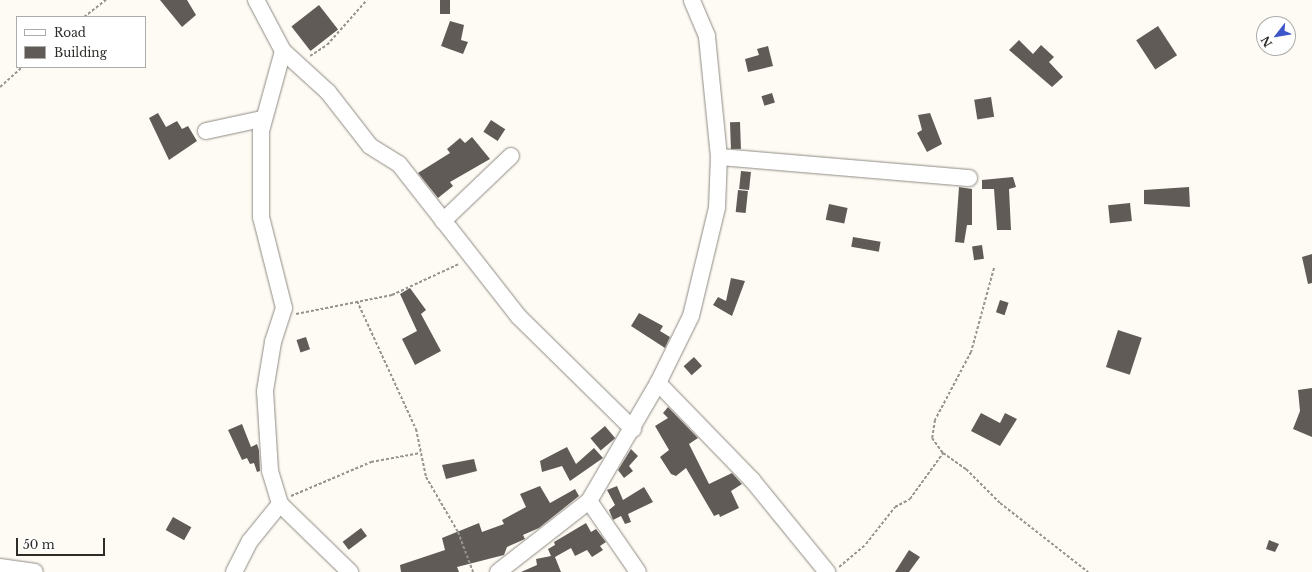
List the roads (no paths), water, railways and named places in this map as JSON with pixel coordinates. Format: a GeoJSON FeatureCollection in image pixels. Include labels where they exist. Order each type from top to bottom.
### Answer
{"type":"FeatureCollection","features":[{"type":"Feature","properties":{"kind":"street"},"geometry":{"type":"LineString","coordinates":[[256,0],[283,51],[328,92],[370,146],[399,164],[471,258],[519,317],[633,429]]}},
{"type":"Feature","properties":{"kind":"street"},"geometry":{"type":"LineString","coordinates":[[498,572],[589,501],[633,429],[658,384],[691,316],[717,208],[719,157],[707,36],[692,0]]}},
{"type":"Feature","properties":{"kind":"street"},"geometry":{"type":"LineString","coordinates":[[283,51],[262,119],[259,201],[283,296],[283,316],[273,342],[265,391],[270,471],[280,504],[350,572]]}},
{"type":"Feature","properties":{"kind":"street"},"geometry":{"type":"LineString","coordinates":[[206,131],[262,119]]}},
{"type":"Feature","properties":{"kind":"street"},"geometry":{"type":"LineString","coordinates":[[443,221],[511,156]]}},
{"type":"Feature","properties":{"kind":"street"},"geometry":{"type":"LineString","coordinates":[[719,157],[969,178]]}},
{"type":"Feature","properties":{"kind":"street"},"geometry":{"type":"LineString","coordinates":[[658,384],[752,480],[831,571]]}},
{"type":"Feature","properties":{"kind":"street"},"geometry":{"type":"LineString","coordinates":[[589,501],[638,572]]}},
{"type":"Feature","properties":{"kind":"street"},"geometry":{"type":"LineString","coordinates":[[234,572],[250,541],[280,504]]}},
{"type":"Feature","properties":{"kind":"street"},"geometry":{"type":"LineString","coordinates":[[0,567],[35,572]]}}]}
